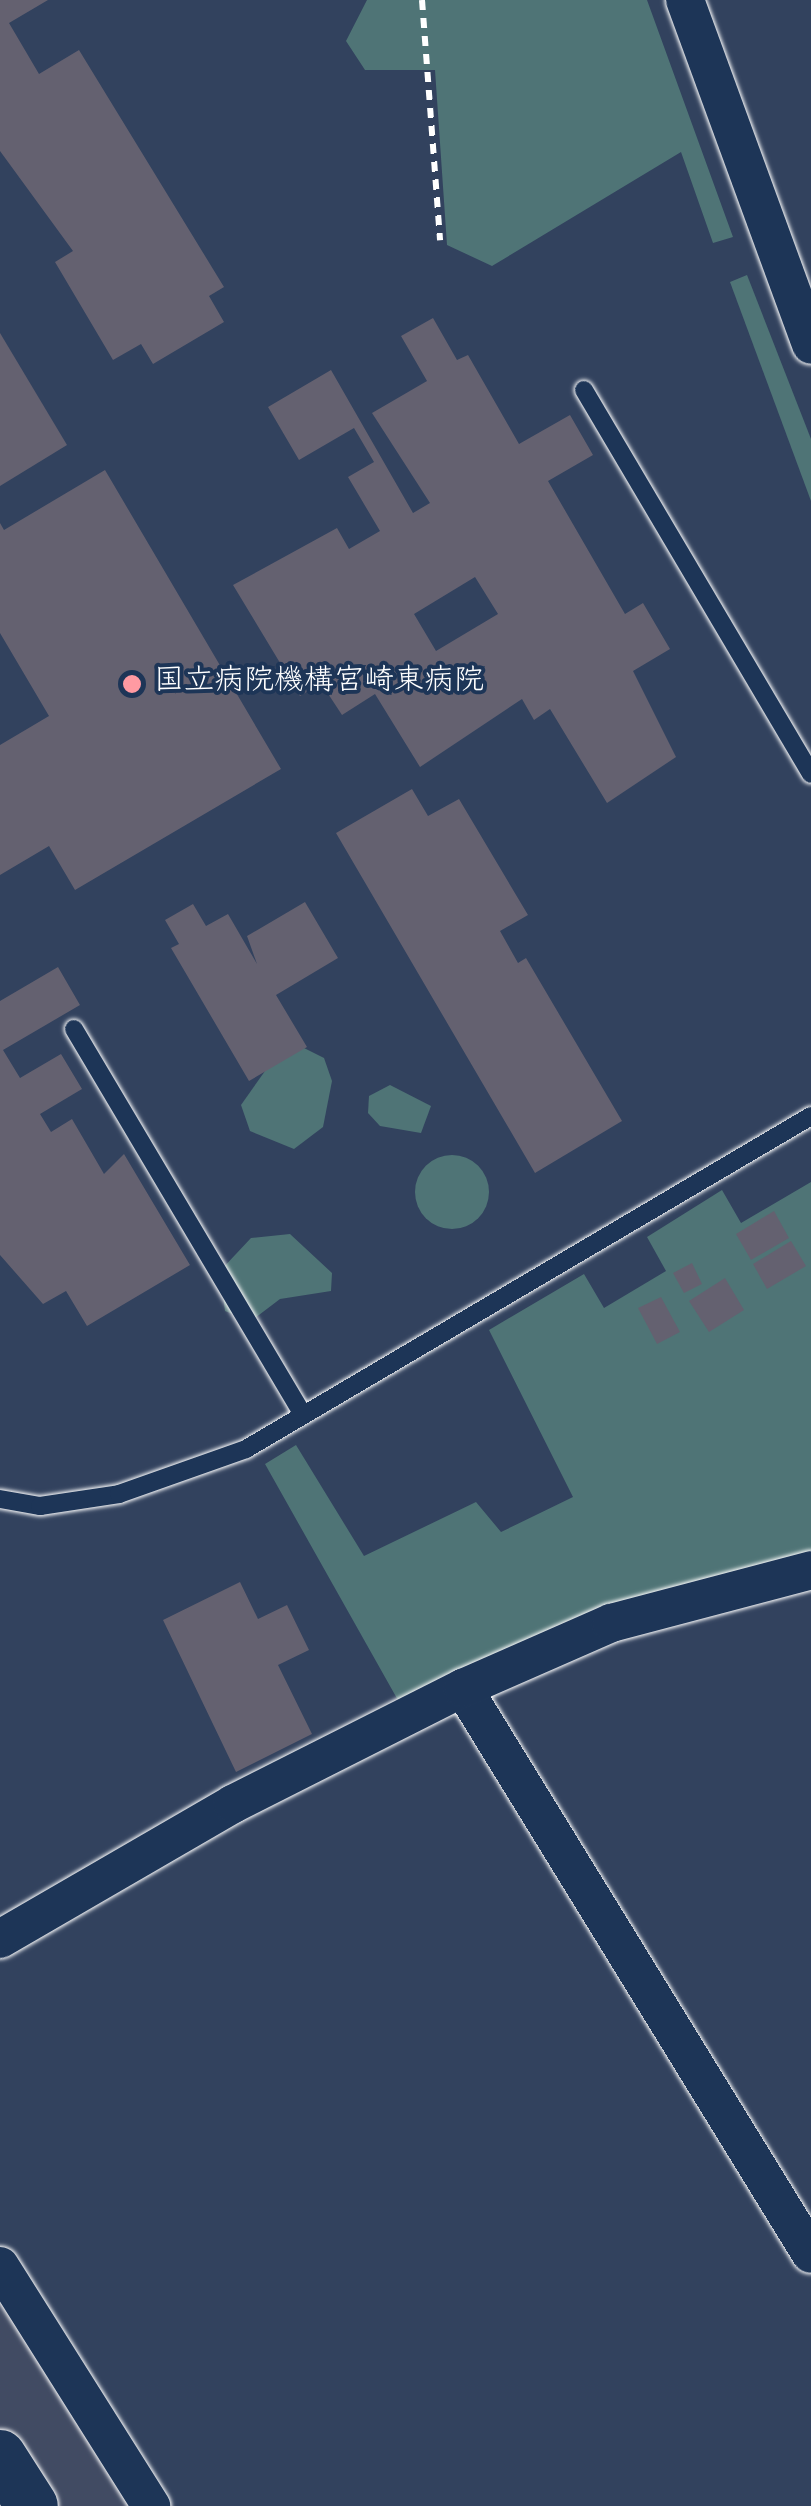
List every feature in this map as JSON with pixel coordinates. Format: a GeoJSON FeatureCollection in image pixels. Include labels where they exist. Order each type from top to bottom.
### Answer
{"type":"FeatureCollection","features":[{"type":"Feature","properties":{"kind":"street"},"geometry":{"type":"LineString","coordinates":[[685,0],[811,345]]}},
{"type":"Feature","properties":{"kind":"street"},"geometry":{"type":"LineString","coordinates":[[0,1940],[233,1804],[464,1688],[611,1623],[811,1570]]}},
{"type":"Feature","properties":{"kind":"street"},"geometry":{"type":"LineString","coordinates":[[464,1688],[811,2254]]}},
{"type":"Feature","properties":{"kind":"street"},"geometry":{"type":"LineString","coordinates":[[0,2266],[151,2506]]}},
{"type":"Feature","properties":{"kind":"street"},"geometry":{"type":"LineString","coordinates":[[0,2456],[32,2506]]}},
{"type":"Feature","properties":{"kind":"lane"},"geometry":{"type":"LineString","coordinates":[[584,390],[811,774]]}},
{"type":"Feature","properties":{"kind":"lane"},"geometry":{"type":"LineString","coordinates":[[74,1029],[302,1413]]}},
{"type":"Feature","properties":{"kind":"lane"},"geometry":{"type":"LineString","coordinates":[[0,1499],[40,1506],[170,1483],[302,1413],[811,1116]]}},
{"type":"Feature","properties":{"kind":"path"},"geometry":{"type":"LineString","coordinates":[[422,0],[440,240]]}},
{"type":"Feature","properties":{"kind":"shaded area"},"geometry":{"type":"Polygon","coordinates":[[[0,2297],[130,2506],[0,2506],[0,2297]]]}},
{"type":"Feature","properties":{"kind":"green space"},"geometry":{"type":"Polygon","coordinates":[[[367,0],[647,0],[733,237],[713,243],[681,152],[492,266],[447,245],[435,70],[365,70],[346,41],[367,0]]]}},
{"type":"Feature","properties":{"kind":"green space"},"geometry":{"type":"Polygon","coordinates":[[[747,275],[811,439],[811,501],[730,282],[747,275]]]}},
{"type":"Feature","properties":{"kind":"green space"},"geometry":{"type":"Polygon","coordinates":[[[302,1047],[324,1058],[332,1081],[323,1127],[294,1149],[250,1131],[241,1105],[270,1064],[302,1047]]]}},
{"type":"Feature","properties":{"kind":"green space"},"geometry":{"type":"Polygon","coordinates":[[[390,1085],[431,1106],[421,1133],[380,1126],[368,1113],[369,1096],[390,1085]]]}},
{"type":"Feature","properties":{"kind":"green space"},"geometry":{"type":"Polygon","coordinates":[[[452,1155],[478,1166],[489,1192],[478,1218],[452,1229],[426,1218],[415,1192],[426,1166],[452,1155]]]}},
{"type":"Feature","properties":{"kind":"green space"},"geometry":{"type":"Polygon","coordinates":[[[811,1182],[811,1555],[399,1702],[265,1464],[296,1445],[364,1556],[476,1502],[501,1532],[573,1497],[489,1330],[584,1274],[604,1308],[666,1271],[647,1237],[722,1190],[741,1223],[811,1182]]]}},
{"type":"Feature","properties":{"kind":"green space"},"geometry":{"type":"Polygon","coordinates":[[[290,1234],[332,1273],[331,1291],[280,1299],[251,1321],[225,1311],[220,1271],[251,1238],[290,1234]]]}},
{"type":"Feature","properties":{"kind":"building"},"geometry":{"type":"Polygon","coordinates":[[[0,0],[48,0],[9,23],[39,74],[79,50],[224,287],[209,296],[224,322],[153,364],[141,344],[113,360],[55,262],[73,251],[0,151],[0,0]]]}},
{"type":"Feature","properties":{"kind":"building"},"geometry":{"type":"Polygon","coordinates":[[[433,318],[457,360],[468,355],[519,444],[570,415],[593,455],[548,481],[625,614],[643,603],[670,649],[633,671],[676,757],[607,803],[550,709],[534,720],[522,699],[420,767],[375,694],[342,715],[321,683],[300,696],[233,585],[337,528],[349,549],[380,531],[348,477],[374,462],[354,428],[299,460],[268,407],[331,370],[413,513],[430,503],[372,413],[427,381],[401,336],[433,318]],[[475,577],[414,614],[436,651],[498,614],[475,577]]]}},
{"type":"Feature","properties":{"kind":"building"},"geometry":{"type":"Polygon","coordinates":[[[0,333],[67,445],[0,486],[0,333]]]}},
{"type":"Feature","properties":{"kind":"building"},"geometry":{"type":"Polygon","coordinates":[[[105,470],[281,769],[75,890],[49,846],[0,875],[0,745],[49,716],[0,633],[0,523],[4,530],[105,470]]]}},
{"type":"Feature","properties":{"kind":"building"},"geometry":{"type":"Polygon","coordinates":[[[412,789],[428,816],[459,799],[528,915],[500,931],[518,963],[526,958],[622,1121],[535,1173],[336,833],[412,789]]]}},
{"type":"Feature","properties":{"kind":"building"},"geometry":{"type":"Polygon","coordinates":[[[305,902],[338,958],[276,995],[307,1047],[249,1081],[171,948],[179,944],[165,920],[193,904],[206,926],[228,914],[257,964],[247,936],[305,902]]]}},
{"type":"Feature","properties":{"kind":"building"},"geometry":{"type":"Polygon","coordinates":[[[58,967],[80,1005],[3,1050],[20,1078],[61,1054],[82,1089],[40,1114],[51,1132],[72,1119],[104,1174],[124,1154],[190,1265],[87,1326],[66,1291],[43,1304],[0,1255],[0,1001],[58,967]]]}},
{"type":"Feature","properties":{"kind":"building"},"geometry":{"type":"Polygon","coordinates":[[[774,1211],[789,1238],[751,1260],[736,1234],[774,1211]]]}},
{"type":"Feature","properties":{"kind":"building"},"geometry":{"type":"Polygon","coordinates":[[[791,1241],[806,1266],[767,1289],[753,1264],[791,1241]]]}},
{"type":"Feature","properties":{"kind":"building"},"geometry":{"type":"Polygon","coordinates":[[[692,1263],[702,1284],[684,1293],[673,1273],[692,1263]]]}},
{"type":"Feature","properties":{"kind":"building"},"geometry":{"type":"Polygon","coordinates":[[[725,1278],[744,1310],[709,1332],[689,1301],[725,1278]]]}},
{"type":"Feature","properties":{"kind":"building"},"geometry":{"type":"Polygon","coordinates":[[[661,1297],[680,1332],[657,1344],[638,1308],[661,1297]]]}},
{"type":"Feature","properties":{"kind":"building"},"geometry":{"type":"Polygon","coordinates":[[[240,1582],[258,1619],[287,1605],[309,1650],[278,1665],[312,1734],[236,1772],[163,1620],[240,1582]]]}},
{"type":"Feature","properties":{"kind":"place","name":"国立病院機構宮崎東病院"},"geometry":{"type":"Point","coordinates":[132,684]}}]}
